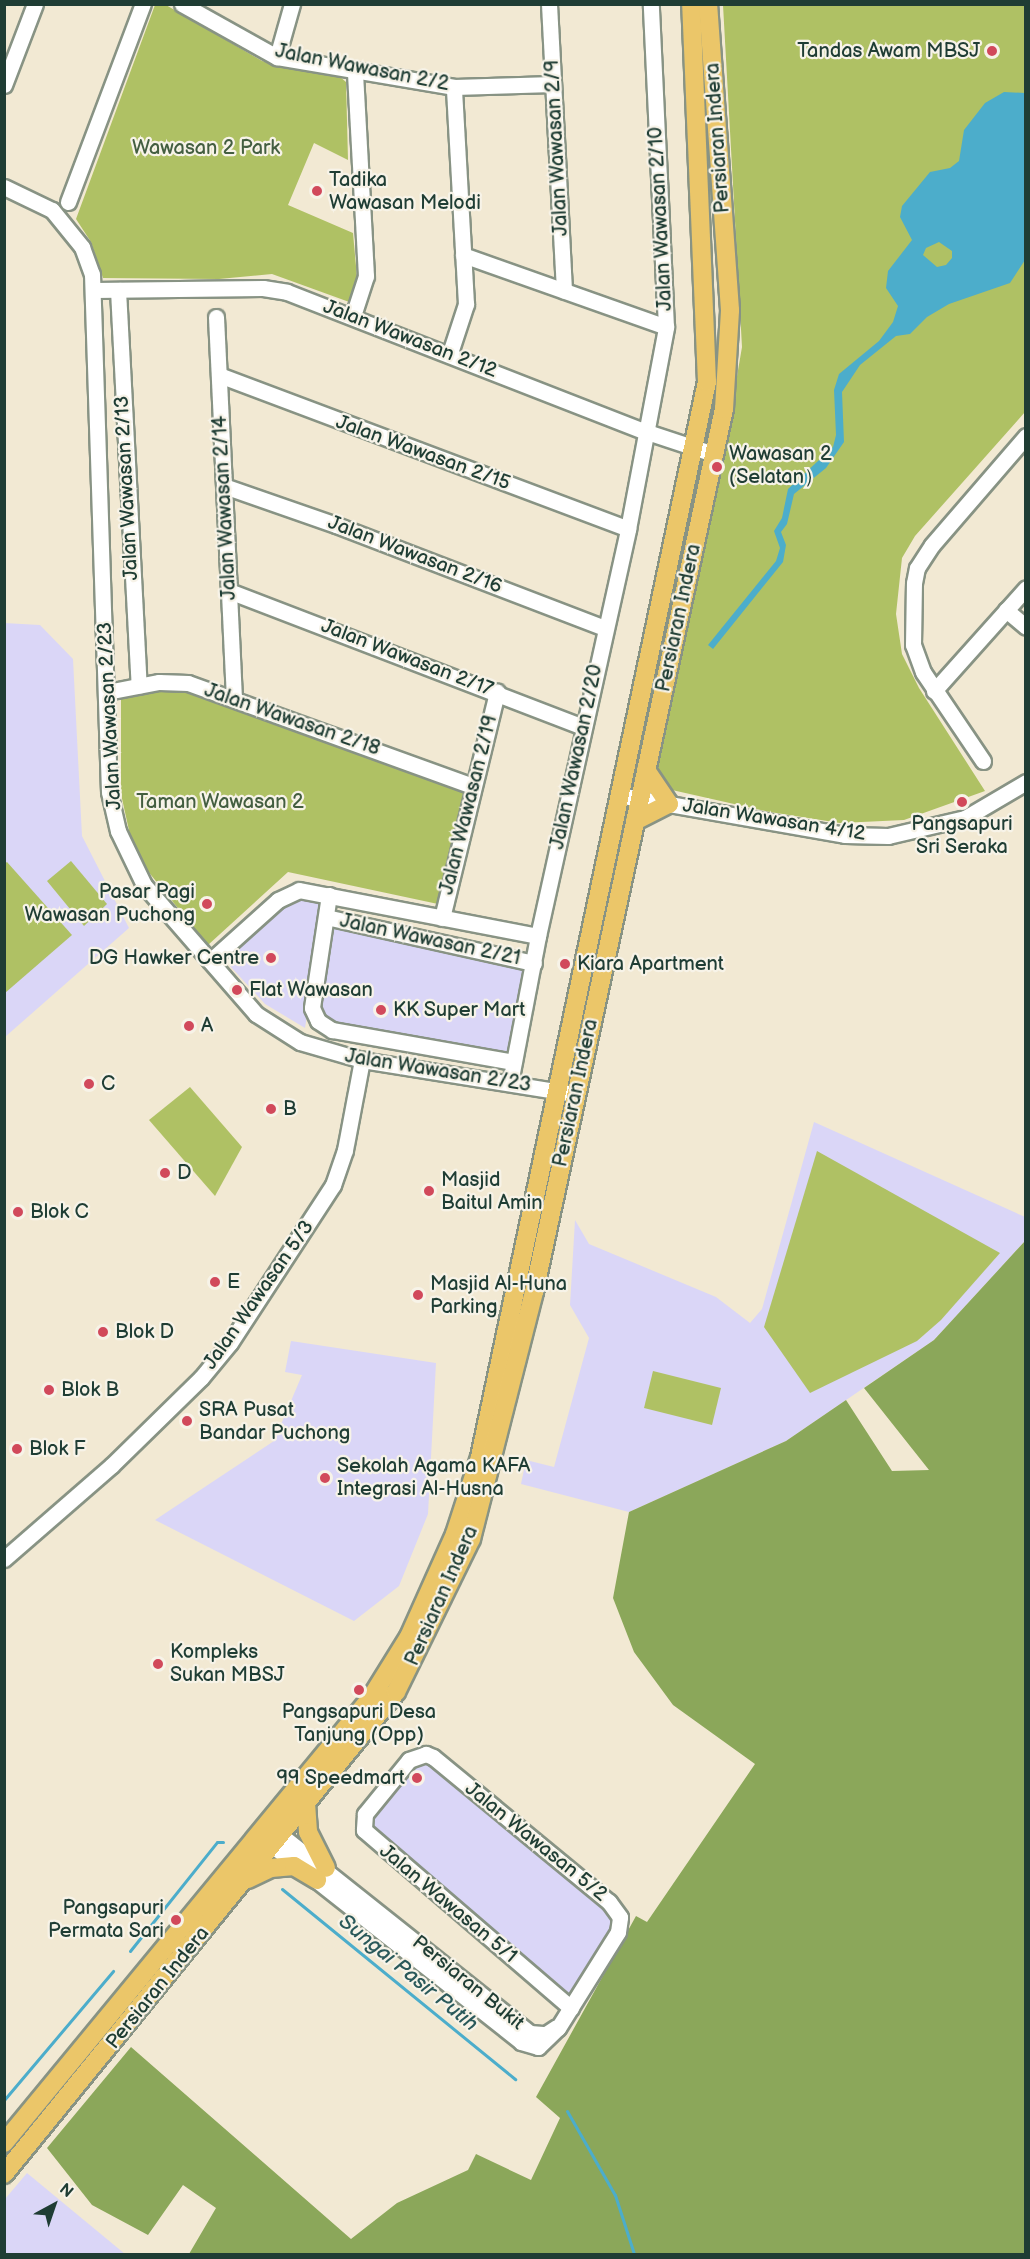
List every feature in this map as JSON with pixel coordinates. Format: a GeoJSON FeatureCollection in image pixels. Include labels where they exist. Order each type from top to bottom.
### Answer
{"type":"FeatureCollection","features":[{"type":"Feature","properties":{"kind":"main road","name":"Persiaran Indera"},"geometry":{"type":"LineString","coordinates":[[4,2143],[270,1834],[371,1698],[409,1637],[455,1534],[480,1457],[618,795],[695,447],[709,358],[691,4]]}},
{"type":"Feature","properties":{"kind":"main road","name":"Persiaran Indera"},"geometry":{"type":"LineString","coordinates":[[4,2174],[245,1881],[270,1834],[306,1803],[396,1692],[471,1539],[534,1292],[724,410],[730,310],[708,4]]}},
{"type":"Feature","properties":{"kind":"main road"},"geometry":{"type":"LineString","coordinates":[[635,821],[669,804],[646,770]]}},
{"type":"Feature","properties":{"kind":"main road"},"geometry":{"type":"LineString","coordinates":[[306,1803],[308,1832],[321,1874]]}},
{"type":"Feature","properties":{"kind":"main road"},"geometry":{"type":"LineString","coordinates":[[245,1881],[271,1868],[294,1866],[321,1874]]}},
{"type":"Feature","properties":{"kind":"street"},"geometry":{"type":"LineString","coordinates":[[4,85],[35,4]]}},
{"type":"Feature","properties":{"kind":"street"},"geometry":{"type":"LineString","coordinates":[[68,202],[143,4]]}},
{"type":"Feature","properties":{"kind":"street","name":"Jalan Wawasan 2/2"},"geometry":{"type":"LineString","coordinates":[[182,4],[277,57],[454,87],[553,84]]}},
{"type":"Feature","properties":{"kind":"street"},"geometry":{"type":"LineString","coordinates":[[277,57],[292,4]]}},
{"type":"Feature","properties":{"kind":"street","name":"Jalan Wawasan 2/9"},"geometry":{"type":"LineString","coordinates":[[549,4],[564,291]]}},
{"type":"Feature","properties":{"kind":"street","name":"Jalan Wawasan 2/10"},"geometry":{"type":"LineString","coordinates":[[647,432],[666,327],[651,4]]}},
{"type":"Feature","properties":{"kind":"street"},"geometry":{"type":"LineString","coordinates":[[353,316],[366,276],[355,71]]}},
{"type":"Feature","properties":{"kind":"street"},"geometry":{"type":"LineString","coordinates":[[450,353],[466,304],[454,87]]}},
{"type":"Feature","properties":{"kind":"street","name":"Jalan Wawasan 2/23"},"geometry":{"type":"LineString","coordinates":[[4,187],[40,202],[63,221],[88,259],[94,290],[109,792],[125,850],[144,885],[269,1024],[317,1049],[362,1060],[576,1095]]}},
{"type":"Feature","properties":{"kind":"street"},"geometry":{"type":"LineString","coordinates":[[463,255],[666,327]]}},
{"type":"Feature","properties":{"kind":"street","name":"Jalan Wawasan 2/12"},"geometry":{"type":"LineString","coordinates":[[94,290],[263,288],[287,292],[450,353],[647,432],[714,454]]}},
{"type":"Feature","properties":{"kind":"street","name":"Jalan Wawasan 2/13"},"geometry":{"type":"LineString","coordinates":[[118,290],[139,685]]}},
{"type":"Feature","properties":{"kind":"street","name":"Jalan Wawasan 2/14"},"geometry":{"type":"LineString","coordinates":[[216,316],[234,699]]}},
{"type":"Feature","properties":{"kind":"street","name":"Jalan Wawasan 2/15"},"geometry":{"type":"LineString","coordinates":[[219,375],[628,529]]}},
{"type":"Feature","properties":{"kind":"street","name":"Jalan Wawasan 2/20"},"geometry":{"type":"LineString","coordinates":[[510,1083],[534,963],[537,936],[604,628],[628,529],[647,432]]}},
{"type":"Feature","properties":{"kind":"street"},"geometry":{"type":"LineString","coordinates":[[983,761],[934,691],[913,645],[912,612],[917,568],[932,545],[1026,436]]}},
{"type":"Feature","properties":{"kind":"street","name":"Jalan Wawasan 2/16"},"geometry":{"type":"LineString","coordinates":[[224,486],[336,525],[604,628]]}},
{"type":"Feature","properties":{"kind":"street"},"geometry":{"type":"LineString","coordinates":[[934,691],[1026,588]]}},
{"type":"Feature","properties":{"kind":"street","name":"Jalan Wawasan 2/17"},"geometry":{"type":"LineString","coordinates":[[229,591],[584,727]]}},
{"type":"Feature","properties":{"kind":"street"},"geometry":{"type":"LineString","coordinates":[[1006,610],[1026,627]]}},
{"type":"Feature","properties":{"kind":"street","name":"Jalan Wawasan 2/18"},"geometry":{"type":"LineString","coordinates":[[107,692],[139,685],[188,683],[473,786]]}},
{"type":"Feature","properties":{"kind":"street","name":"Jalan Wawasan 2/19"},"geometry":{"type":"LineString","coordinates":[[442,918],[497,692]]}},
{"type":"Feature","properties":{"kind":"street","name":"Jalan Wawasan 4/12"},"geometry":{"type":"LineString","coordinates":[[618,795],[845,835],[888,836],[965,818],[1026,782]]}},
{"type":"Feature","properties":{"kind":"street"},"geometry":{"type":"LineString","coordinates":[[210,961],[286,894],[309,890],[537,936]]}},
{"type":"Feature","properties":{"kind":"street"},"geometry":{"type":"LineString","coordinates":[[329,895],[312,1008],[324,1027],[513,1062]]}},
{"type":"Feature","properties":{"kind":"street","name":"Jalan Wawasan 2/21"},"geometry":{"type":"LineString","coordinates":[[326,917],[534,963]]}},
{"type":"Feature","properties":{"kind":"street","name":"Jalan Wawasan 5/3"},"geometry":{"type":"LineString","coordinates":[[4,1559],[111,1466],[201,1378],[230,1343],[333,1185],[345,1150],[362,1060]]}},
{"type":"Feature","properties":{"kind":"street","name":"Jalan Wawasan 5/2"},"geometry":{"type":"LineString","coordinates":[[384,1788],[416,1755],[433,1757],[616,1910],[621,1924],[618,1932],[567,2014]]}},
{"type":"Feature","properties":{"kind":"street","name":"Jalan Wawasan 5/1"},"geometry":{"type":"LineString","coordinates":[[384,1788],[363,1820],[367,1835],[567,2014]]}},
{"type":"Feature","properties":{"kind":"street","name":"Persiaran Bukit"},"geometry":{"type":"LineString","coordinates":[[270,1834],[521,2042],[530,2047],[544,2044],[567,2014]]}},
{"type":"Feature","properties":{"kind":"shaded area"},"geometry":{"type":"Polygon","coordinates":[[[4,623],[40,625],[73,659],[82,836],[129,928],[5,1037],[4,623]]]}},
{"type":"Feature","properties":{"kind":"shaded area","name":"DG Hawker Centre"},"geometry":{"type":"Polygon","coordinates":[[[290,896],[325,898],[305,1028],[265,1004],[230,966],[231,948],[290,896]]]}},
{"type":"Feature","properties":{"kind":"shaded area"},"geometry":{"type":"Polygon","coordinates":[[[332,924],[524,965],[507,1058],[325,1021],[319,1007],[332,924]]]}},
{"type":"Feature","properties":{"kind":"shaded area"},"geometry":{"type":"Polygon","coordinates":[[[814,1122],[1025,1217],[1025,1241],[934,1340],[786,1441],[629,1512],[521,1484],[526,1460],[554,1467],[589,1338],[570,1305],[575,1220],[589,1244],[716,1297],[750,1323],[762,1309],[814,1122]]]}},
{"type":"Feature","properties":{"kind":"shaded area","name":"Sekolah Agama KAFA Integrasi Al-Husna"},"geometry":{"type":"Polygon","coordinates":[[[291,1341],[436,1363],[428,1514],[399,1586],[354,1621],[155,1520],[274,1441],[302,1375],[285,1372],[291,1341]]]}},
{"type":"Feature","properties":{"kind":"shaded area"},"geometry":{"type":"Polygon","coordinates":[[[424,1759],[608,1907],[617,1925],[571,2000],[369,1831],[368,1818],[412,1764],[424,1759]]]}},
{"type":"Feature","properties":{"kind":"shaded area"},"geometry":{"type":"Polygon","coordinates":[[[27,2173],[125,2254],[5,2254],[5,2199],[27,2173]]]}},
{"type":"Feature","properties":{"kind":"green space","name":"Wawasan 2 Park"},"geometry":{"type":"Polygon","coordinates":[[[155,5],[166,5],[262,61],[339,76],[346,82],[348,160],[314,143],[288,205],[353,233],[357,277],[352,303],[272,274],[219,279],[103,278],[91,242],[76,219],[155,5]]]}},
{"type":"Feature","properties":{"kind":"green space"},"geometry":{"type":"Polygon","coordinates":[[[723,5],[1025,5],[1025,412],[915,536],[902,558],[896,614],[902,654],[919,688],[985,791],[904,820],[840,823],[770,812],[672,790],[656,774],[722,464],[742,347],[723,5]]]}},
{"type":"Feature","properties":{"kind":"green space","name":"Taman Wawasan 2"},"geometry":{"type":"Polygon","coordinates":[[[187,687],[465,791],[438,904],[288,872],[208,945],[142,864],[130,835],[121,794],[121,695],[187,687]]]}},
{"type":"Feature","properties":{"kind":"green space"},"geometry":{"type":"Polygon","coordinates":[[[71,861],[107,904],[84,926],[47,881],[71,861]]]}},
{"type":"Feature","properties":{"kind":"green space"},"geometry":{"type":"Polygon","coordinates":[[[7,862],[72,935],[5,993],[4,864],[7,862]]]}},
{"type":"Feature","properties":{"kind":"green space"},"geometry":{"type":"Polygon","coordinates":[[[190,1087],[242,1147],[215,1196],[149,1120],[190,1087]]]}},
{"type":"Feature","properties":{"kind":"green space"},"geometry":{"type":"Polygon","coordinates":[[[817,1151],[1000,1253],[941,1320],[917,1341],[810,1393],[764,1327],[817,1151]]]}},
{"type":"Feature","properties":{"kind":"green space"},"geometry":{"type":"Polygon","coordinates":[[[1025,1241],[1025,2254],[189,2254],[216,2208],[183,2185],[148,2235],[92,2205],[47,2148],[131,2047],[351,2239],[397,2203],[468,2170],[476,2154],[531,2180],[560,2118],[536,2097],[636,1916],[647,1922],[755,1764],[673,1705],[634,1652],[613,1598],[629,1512],[786,1441],[846,1400],[892,1471],[929,1470],[864,1388],[934,1340],[1025,1241]]]}},
{"type":"Feature","properties":{"kind":"green space"},"geometry":{"type":"Polygon","coordinates":[[[653,1371],[721,1388],[712,1425],[644,1408],[653,1371]]]}},
{"type":"Feature","properties":{"kind":"water"},"geometry":{"type":"Polygon","coordinates":[[[1004,92],[1025,93],[1025,260],[1010,283],[949,304],[927,317],[910,334],[896,336],[860,365],[842,392],[844,442],[826,468],[794,494],[787,524],[781,532],[786,545],[783,562],[713,649],[708,645],[776,561],[780,548],[774,531],[782,518],[788,489],[833,447],[836,435],[834,390],[839,374],[879,341],[893,322],[898,306],[886,288],[888,271],[912,240],[900,217],[902,206],[930,172],[950,168],[959,161],[964,130],[985,103],[1004,92]],[[939,242],[926,248],[923,255],[937,267],[946,265],[952,258],[952,251],[939,242]]]}},
{"type":"Feature","properties":{"kind":"waterway","name":"Sungai Pasir Putih"},"geometry":{"type":"LineString","coordinates":[[130,1951],[217,1842],[223,1842]]}},
{"type":"Feature","properties":{"kind":"waterway","name":"Sungai Pasir Putih"},"geometry":{"type":"LineString","coordinates":[[282,1889],[515,2079]]}},
{"type":"Feature","properties":{"kind":"waterway","name":"Sungai Pasir Putih"},"geometry":{"type":"LineString","coordinates":[[4,2100],[113,1971]]}},
{"type":"Feature","properties":{"kind":"waterway","name":"Sungai Pasir Putih"},"geometry":{"type":"LineString","coordinates":[[567,2111],[615,2195],[634,2254]]}},
{"type":"Feature","properties":{"kind":"place","name":"Tandas Awam MBSJ"},"geometry":{"type":"Point","coordinates":[992,51]}},
{"type":"Feature","properties":{"kind":"place","name":"Tadika Wawasan Melodi"},"geometry":{"type":"Point","coordinates":[317,191]}},
{"type":"Feature","properties":{"kind":"place","name":"Wawasan 2 (Selatan）"},"geometry":{"type":"Point","coordinates":[717,467]}},
{"type":"Feature","properties":{"kind":"place","name":"Pangsapuri Sri Seraka"},"geometry":{"type":"Point","coordinates":[962,802]}},
{"type":"Feature","properties":{"kind":"place","name":"Pasar Pagi Wawasan Puchong"},"geometry":{"type":"Point","coordinates":[207,904]}},
{"type":"Feature","properties":{"kind":"place","name":"DG Hawker Centre"},"geometry":{"type":"Point","coordinates":[271,958]}},
{"type":"Feature","properties":{"kind":"place","name":"Kiara Apartment"},"geometry":{"type":"Point","coordinates":[565,964]}},
{"type":"Feature","properties":{"kind":"place","name":"Flat Wawasan"},"geometry":{"type":"Point","coordinates":[237,990]}},
{"type":"Feature","properties":{"kind":"place","name":"KK Super Mart"},"geometry":{"type":"Point","coordinates":[381,1010]}},
{"type":"Feature","properties":{"kind":"place","name":"A"},"geometry":{"type":"Point","coordinates":[189,1026]}},
{"type":"Feature","properties":{"kind":"place","name":"C"},"geometry":{"type":"Point","coordinates":[89,1084]}},
{"type":"Feature","properties":{"kind":"place","name":"B"},"geometry":{"type":"Point","coordinates":[271,1109]}},
{"type":"Feature","properties":{"kind":"place","name":"D"},"geometry":{"type":"Point","coordinates":[165,1173]}},
{"type":"Feature","properties":{"kind":"place","name":"Masjid Baitul Amin"},"geometry":{"type":"Point","coordinates":[429,1191]}},
{"type":"Feature","properties":{"kind":"place","name":"Blok C"},"geometry":{"type":"Point","coordinates":[18,1212]}},
{"type":"Feature","properties":{"kind":"place","name":"E"},"geometry":{"type":"Point","coordinates":[215,1282]}},
{"type":"Feature","properties":{"kind":"place","name":"Masjid Al-Huna Parking"},"geometry":{"type":"Point","coordinates":[418,1295]}},
{"type":"Feature","properties":{"kind":"place","name":"Blok D"},"geometry":{"type":"Point","coordinates":[103,1332]}},
{"type":"Feature","properties":{"kind":"place","name":"Blok B"},"geometry":{"type":"Point","coordinates":[49,1390]}},
{"type":"Feature","properties":{"kind":"place","name":"SRA Pusat Bandar Puchong"},"geometry":{"type":"Point","coordinates":[187,1421]}},
{"type":"Feature","properties":{"kind":"place","name":"Blok F"},"geometry":{"type":"Point","coordinates":[17,1449]}},
{"type":"Feature","properties":{"kind":"place","name":"Sekolah Agama KAFA Integrasi Al-Husna"},"geometry":{"type":"Point","coordinates":[325,1478]}},
{"type":"Feature","properties":{"kind":"place","name":"Kompleks Sukan MBSJ"},"geometry":{"type":"Point","coordinates":[158,1664]}},
{"type":"Feature","properties":{"kind":"place","name":"Pangsapuri Desa Tanjung (Opp)"},"geometry":{"type":"Point","coordinates":[359,1690]}},
{"type":"Feature","properties":{"kind":"place","name":"99 Speedmart"},"geometry":{"type":"Point","coordinates":[417,1778]}},
{"type":"Feature","properties":{"kind":"place","name":"Pangsapuri Permata Sari"},"geometry":{"type":"Point","coordinates":[176,1920]}}]}
